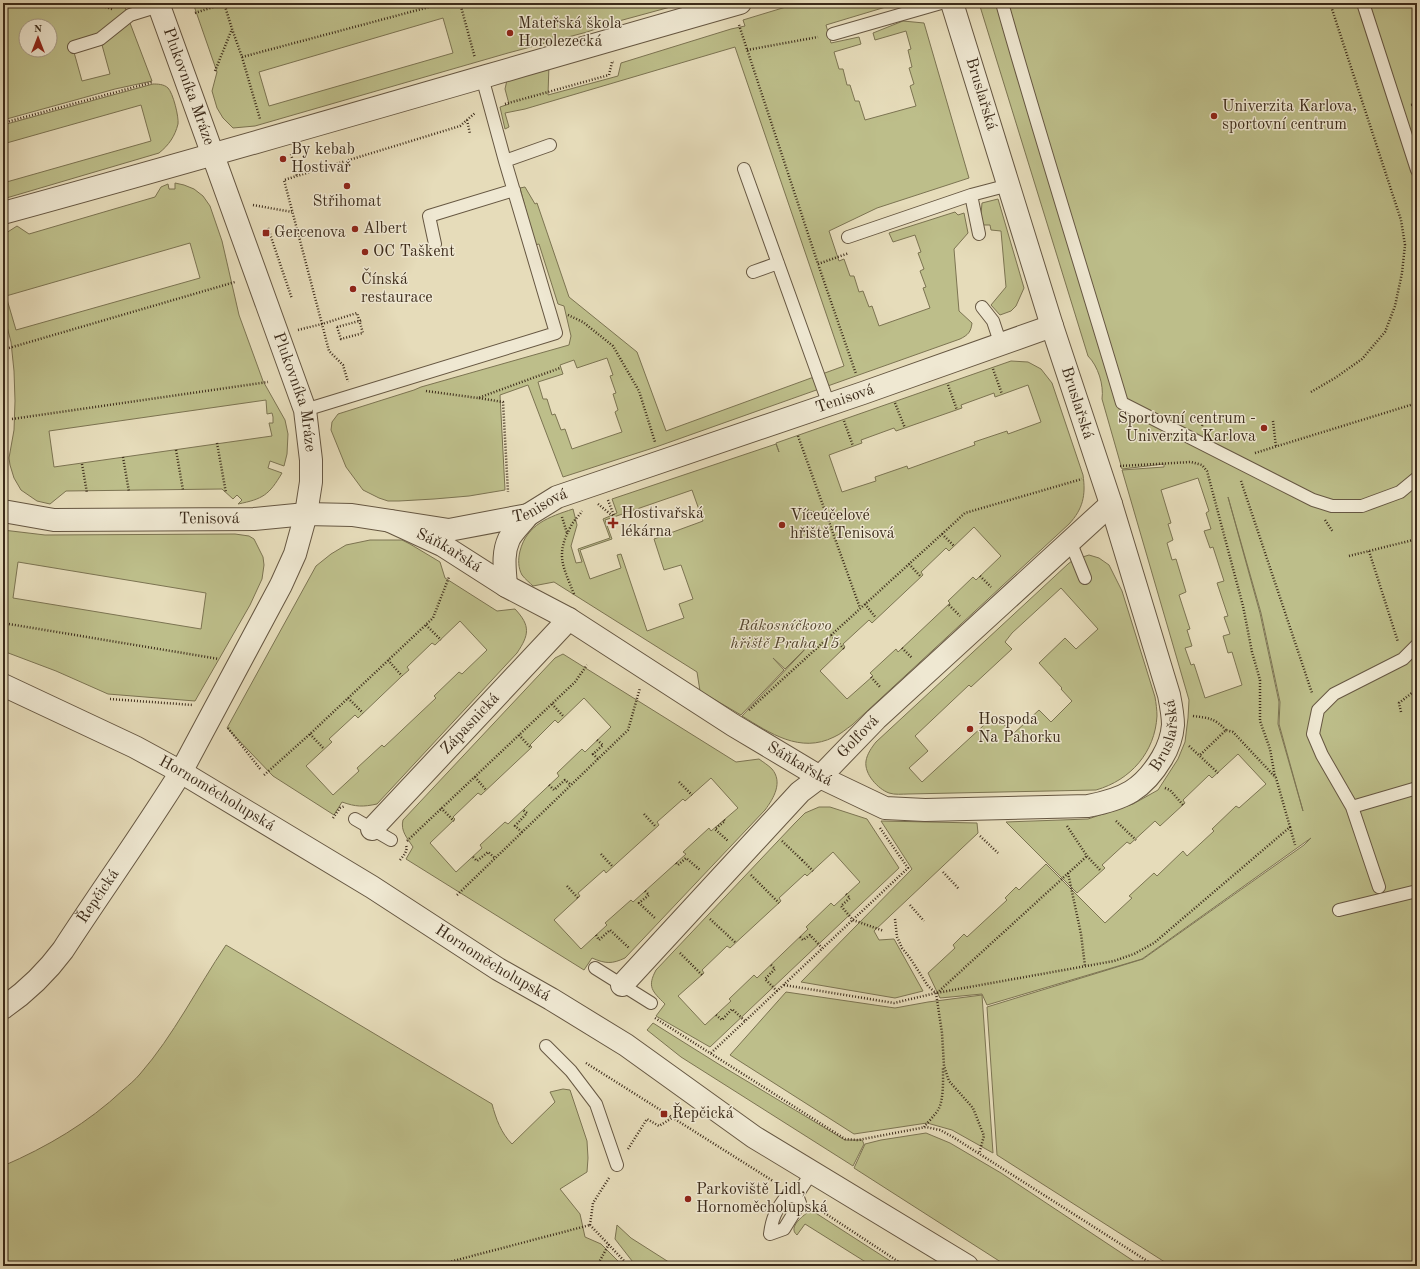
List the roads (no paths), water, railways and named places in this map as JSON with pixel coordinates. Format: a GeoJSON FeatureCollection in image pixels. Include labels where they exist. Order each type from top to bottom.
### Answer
{"type":"FeatureCollection","features":[{"type":"Feature","properties":{"kind":"street","name":"Bruslařská"},"geometry":{"type":"LineString","coordinates":[[952,3],[1052,326],[1110,470],[1111,504],[1169,695],[1172,715],[1171,736],[1164,754],[1155,771],[1130,793]]}},
{"type":"Feature","properties":{"kind":"street","name":"Plukovníka Mráze"},"geometry":{"type":"LineString","coordinates":[[158,4],[305,410],[311,460],[311,482],[306,514],[295,554],[281,585],[181,772]]}},
{"type":"Feature","properties":{"kind":"street"},"geometry":{"type":"LineString","coordinates":[[3,212],[160,170],[479,70],[736,4]]}},
{"type":"Feature","properties":{"kind":"street","name":"Tenisová"},"geometry":{"type":"LineString","coordinates":[[3,511],[54,520],[254,519],[306,514],[352,515],[449,530],[528,515],[557,497],[836,410],[860,385],[1001,345],[1026,334],[1052,326]]}},
{"type":"Feature","properties":{"kind":"street","name":"Golfová"},"geometry":{"type":"LineString","coordinates":[[622,985],[800,792],[820,778],[876,719],[1111,504]]}},
{"type":"Feature","properties":{"kind":"street","name":"Sáňkařská"},"geometry":{"type":"LineString","coordinates":[[506,586],[504,556],[506,547],[510,538],[528,515]]}},
{"type":"Feature","properties":{"kind":"street","name":"Sáňkařská"},"geometry":{"type":"LineString","coordinates":[[390,521],[442,545],[506,586],[569,619],[733,725],[820,778],[885,808],[925,810],[1088,806],[1110,802],[1130,793]]}},
{"type":"Feature","properties":{"kind":"street","name":"Zápasnická"},"geometry":{"type":"LineString","coordinates":[[364,824],[569,619]]}},
{"type":"Feature","properties":{"kind":"street","name":"Hornoměcholupská"},"geometry":{"type":"LineString","coordinates":[[3,685],[135,747],[181,772],[372,887],[498,969],[551,999],[626,1045],[754,1137],[967,1266]]}},
{"type":"Feature","properties":{"kind":"street","name":"Řepčická"},"geometry":{"type":"LineString","coordinates":[[3,1008],[31,986],[60,955],[181,772]]}},
{"type":"Feature","properties":{"kind":"lane"},"geometry":{"type":"LineString","coordinates":[[833,34],[941,3]]}},
{"type":"Feature","properties":{"kind":"lane"},"geometry":{"type":"LineString","coordinates":[[1002,3],[1032,108],[1122,403],[1312,500],[1332,506],[1362,506],[1400,492],[1417,478]]}},
{"type":"Feature","properties":{"kind":"lane"},"geometry":{"type":"LineString","coordinates":[[1364,3],[1417,170]]}},
{"type":"Feature","properties":{"kind":"lane"},"geometry":{"type":"LineString","coordinates":[[74,47],[100,40],[130,15],[158,4]]}},
{"type":"Feature","properties":{"kind":"lane"},"geometry":{"type":"LineString","coordinates":[[305,410],[556,333],[479,70]]}},
{"type":"Feature","properties":{"kind":"lane"},"geometry":{"type":"LineString","coordinates":[[505,161],[550,145]]}},
{"type":"Feature","properties":{"kind":"lane"},"geometry":{"type":"LineString","coordinates":[[744,169],[778,263],[836,410]]}},
{"type":"Feature","properties":{"kind":"lane"},"geometry":{"type":"LineString","coordinates":[[848,237],[971,195],[1009,185]]}},
{"type":"Feature","properties":{"kind":"lane"},"geometry":{"type":"LineString","coordinates":[[436,244],[429,216],[514,190]]}},
{"type":"Feature","properties":{"kind":"lane"},"geometry":{"type":"LineString","coordinates":[[971,195],[979,234]]}},
{"type":"Feature","properties":{"kind":"lane"},"geometry":{"type":"LineString","coordinates":[[753,272],[778,263]]}},
{"type":"Feature","properties":{"kind":"lane"},"geometry":{"type":"LineString","coordinates":[[982,307],[993,321],[1001,345]]}},
{"type":"Feature","properties":{"kind":"lane"},"geometry":{"type":"LineString","coordinates":[[1070,541],[1085,578]]}},
{"type":"Feature","properties":{"kind":"lane"},"geometry":{"type":"LineString","coordinates":[[1379,887],[1352,807],[1322,755],[1313,734],[1318,710],[1334,694],[1404,659],[1417,645]]}},
{"type":"Feature","properties":{"kind":"lane"},"geometry":{"type":"LineString","coordinates":[[1352,807],[1417,788]]}},
{"type":"Feature","properties":{"kind":"lane"},"geometry":{"type":"LineString","coordinates":[[364,824],[391,840]]}},
{"type":"Feature","properties":{"kind":"lane"},"geometry":{"type":"LineString","coordinates":[[1339,910],[1417,891]]}},
{"type":"Feature","properties":{"kind":"lane"},"geometry":{"type":"LineString","coordinates":[[595,968],[651,1003]]}},
{"type":"Feature","properties":{"kind":"lane"},"geometry":{"type":"LineString","coordinates":[[546,1046],[571,1071],[596,1104],[617,1166]]}},
{"type":"Feature","properties":{"kind":"lane"},"geometry":{"type":"LineString","coordinates":[[796,1195],[812,1172]]}},
{"type":"Feature","properties":{"kind":"place","name":"Mateřská škola Horolezecká"},"geometry":{"type":"Point","coordinates":[510,33]}},
{"type":"Feature","properties":{"kind":"place","name":"Univerzita Karlova, sportovní centrum"},"geometry":{"type":"Point","coordinates":[1214,116]}},
{"type":"Feature","properties":{"kind":"place","name":"By kebab Hostivař"},"geometry":{"type":"Point","coordinates":[283,159]}},
{"type":"Feature","properties":{"kind":"place","name":"Střihomat"},"geometry":{"type":"Point","coordinates":[347,186]}},
{"type":"Feature","properties":{"kind":"place","name":"Albert"},"geometry":{"type":"Point","coordinates":[355,229]}},
{"type":"Feature","properties":{"kind":"place","name":"Gercenova"},"geometry":{"type":"Point","coordinates":[266,233]}},
{"type":"Feature","properties":{"kind":"place","name":"OC Taškent"},"geometry":{"type":"Point","coordinates":[365,252]}},
{"type":"Feature","properties":{"kind":"place","name":"Čínská restaurace"},"geometry":{"type":"Point","coordinates":[353,289]}},
{"type":"Feature","properties":{"kind":"place","name":"Sportovní centrum - Univerzita Karlova"},"geometry":{"type":"Point","coordinates":[1264,428]}},
{"type":"Feature","properties":{"kind":"place","name":"Hostivařská lékárna"},"geometry":{"type":"Point","coordinates":[613,523]}},
{"type":"Feature","properties":{"kind":"place","name":"Víceúčelové hřiště Tenisová"},"geometry":{"type":"Point","coordinates":[782,525]}},
{"type":"Feature","properties":{"kind":"place","name":"Hospoda Na Pahorku"},"geometry":{"type":"Point","coordinates":[970,729]}},
{"type":"Feature","properties":{"kind":"place","name":"Řepčická"},"geometry":{"type":"Point","coordinates":[664,1114]}},
{"type":"Feature","properties":{"kind":"place","name":"Parkoviště Lidl, Hornoměcholupská"},"geometry":{"type":"Point","coordinates":[688,1199]}},
{"type":"Feature","properties":{"kind":"park label","name":"Rákosníčkovo hřiště Praha 15"},"geometry":{"type":"Point","coordinates":[785,635]}}]}
